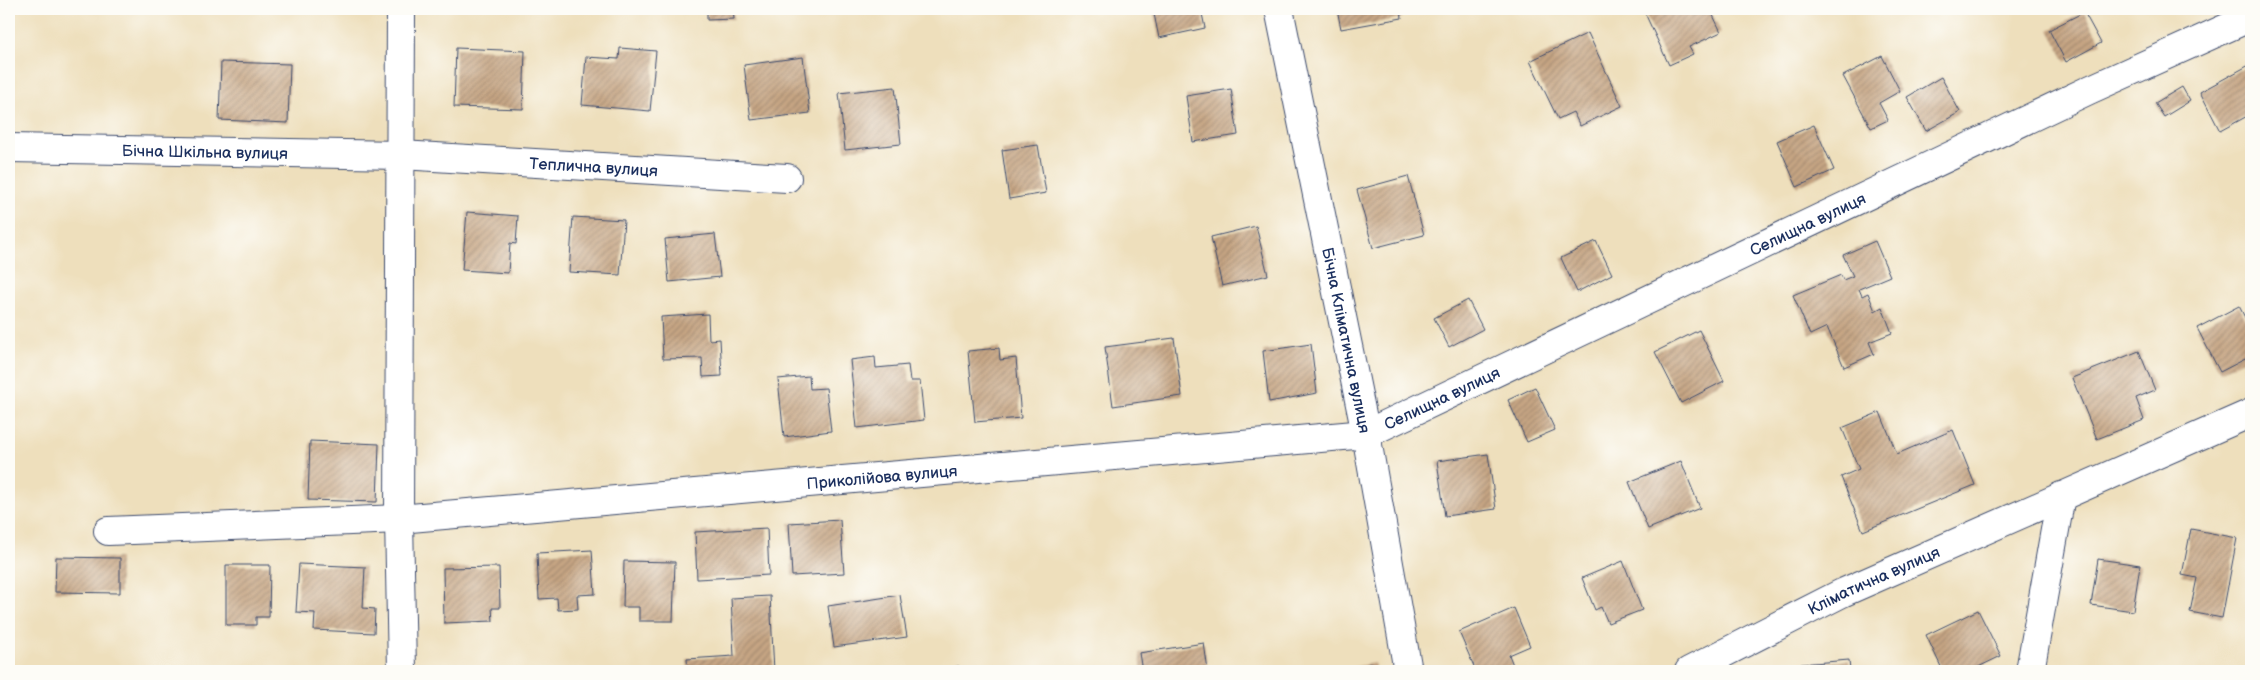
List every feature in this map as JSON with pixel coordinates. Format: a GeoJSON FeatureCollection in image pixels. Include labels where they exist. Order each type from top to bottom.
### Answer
{"type":"FeatureCollection","features":[{"type":"Feature","properties":{"kind":"street"},"geometry":{"type":"LineString","coordinates":[[401,9],[399,519],[402,671]]}},
{"type":"Feature","properties":{"kind":"street","name":"Бічна Кліматична вулиця"},"geometry":{"type":"LineString","coordinates":[[1279,9],[1366,434],[1408,671]]}},
{"type":"Feature","properties":{"kind":"street","name":"Селищна вулиця"},"geometry":{"type":"LineString","coordinates":[[1366,434],[2089,90],[2251,17]]}},
{"type":"Feature","properties":{"kind":"street","name":"Бічна Шкільна вулиця"},"geometry":{"type":"LineString","coordinates":[[9,148],[401,155]]}},
{"type":"Feature","properties":{"kind":"street","name":"Теплична вулиця"},"geometry":{"type":"LineString","coordinates":[[401,155],[787,178]]}},
{"type":"Feature","properties":{"kind":"street","name":"Кліматична вулиця"},"geometry":{"type":"LineString","coordinates":[[1689,671],[1842,592],[2251,413]]}},
{"type":"Feature","properties":{"kind":"street","name":"Приколійова вулиця"},"geometry":{"type":"LineString","coordinates":[[108,531],[399,519],[1366,434]]}},
{"type":"Feature","properties":{"kind":"street"},"geometry":{"type":"LineString","coordinates":[[2030,671],[2062,496]]}},
{"type":"Feature","properties":{"kind":"building"},"geometry":{"type":"Polygon","coordinates":[[[707,9],[733,9],[734,19],[707,20],[707,9]]]}},
{"type":"Feature","properties":{"kind":"building"},"geometry":{"type":"Polygon","coordinates":[[[948,9],[966,9],[967,10],[949,12],[948,9]]]}},
{"type":"Feature","properties":{"kind":"building"},"geometry":{"type":"Polygon","coordinates":[[[1153,9],[1201,9],[1205,28],[1159,38],[1153,9]]]}},
{"type":"Feature","properties":{"kind":"building"},"geometry":{"type":"Polygon","coordinates":[[[1337,9],[1401,9],[1402,18],[1341,29],[1337,9]]]}},
{"type":"Feature","properties":{"kind":"building"},"geometry":{"type":"Polygon","coordinates":[[[1643,9],[1710,9],[1721,32],[1689,47],[1693,54],[1669,65],[1643,9]]]}},
{"type":"Feature","properties":{"kind":"building"},"geometry":{"type":"Polygon","coordinates":[[[2084,12],[2101,43],[2066,62],[2049,30],[2084,12]]]}},
{"type":"Feature","properties":{"kind":"building"},"geometry":{"type":"Polygon","coordinates":[[[1588,33],[1622,106],[1580,126],[1573,112],[1558,119],[1530,61],[1588,33]]]}},
{"type":"Feature","properties":{"kind":"building"},"geometry":{"type":"Polygon","coordinates":[[[456,48],[525,51],[523,109],[454,107],[456,48]]]}},
{"type":"Feature","properties":{"kind":"building"},"geometry":{"type":"Polygon","coordinates":[[[620,48],[656,51],[650,111],[582,105],[586,57],[619,59],[620,48]]]}},
{"type":"Feature","properties":{"kind":"building"},"geometry":{"type":"Polygon","coordinates":[[[1882,56],[1900,91],[1879,103],[1888,120],[1871,128],[1843,76],[1882,56]]]}},
{"type":"Feature","properties":{"kind":"building"},"geometry":{"type":"Polygon","coordinates":[[[803,57],[810,113],[751,120],[744,65],[803,57]]]}},
{"type":"Feature","properties":{"kind":"building"},"geometry":{"type":"Polygon","coordinates":[[[221,62],[290,64],[288,123],[219,120],[221,62]]]}},
{"type":"Feature","properties":{"kind":"building"},"geometry":{"type":"Polygon","coordinates":[[[2251,64],[2251,114],[2220,131],[2200,92],[2251,64]]]}},
{"type":"Feature","properties":{"kind":"building"},"geometry":{"type":"Polygon","coordinates":[[[1941,77],[1960,112],[1926,131],[1907,97],[1941,77]]]}},
{"type":"Feature","properties":{"kind":"building"},"geometry":{"type":"Polygon","coordinates":[[[895,87],[901,144],[845,150],[839,93],[895,87]]]}},
{"type":"Feature","properties":{"kind":"building"},"geometry":{"type":"Polygon","coordinates":[[[2182,87],[2190,101],[2164,117],[2155,103],[2182,87]]]}},
{"type":"Feature","properties":{"kind":"building"},"geometry":{"type":"Polygon","coordinates":[[[1231,89],[1238,135],[1193,142],[1186,96],[1231,89]]]}},
{"type":"Feature","properties":{"kind":"building"},"geometry":{"type":"Polygon","coordinates":[[[1814,125],[1834,170],[1797,187],[1777,141],[1814,125]]]}},
{"type":"Feature","properties":{"kind":"building"},"geometry":{"type":"Polygon","coordinates":[[[1038,145],[1046,193],[1009,199],[1002,150],[1038,145]]]}},
{"type":"Feature","properties":{"kind":"building"},"geometry":{"type":"Polygon","coordinates":[[[1408,176],[1424,235],[1373,248],[1357,190],[1408,176]]]}},
{"type":"Feature","properties":{"kind":"building"},"geometry":{"type":"Polygon","coordinates":[[[467,212],[518,216],[516,244],[510,243],[508,273],[462,270],[467,212]]]}},
{"type":"Feature","properties":{"kind":"building"},"geometry":{"type":"Polygon","coordinates":[[[573,217],[624,220],[620,275],[569,272],[573,217]]]}},
{"type":"Feature","properties":{"kind":"building"},"geometry":{"type":"Polygon","coordinates":[[[1256,226],[1268,275],[1222,286],[1211,237],[1256,226]]]}},
{"type":"Feature","properties":{"kind":"building"},"geometry":{"type":"Polygon","coordinates":[[[715,234],[720,277],[669,282],[665,239],[715,234]]]}},
{"type":"Feature","properties":{"kind":"building"},"geometry":{"type":"Polygon","coordinates":[[[1596,241],[1612,274],[1577,292],[1561,258],[1596,241]]]}},
{"type":"Feature","properties":{"kind":"building"},"geometry":{"type":"Polygon","coordinates":[[[1875,241],[1890,276],[1859,289],[1862,296],[1868,293],[1875,311],[1882,307],[1892,333],[1869,342],[1874,354],[1844,367],[1827,327],[1810,335],[1793,295],[1841,275],[1843,280],[1853,276],[1843,255],[1875,241]]]}},
{"type":"Feature","properties":{"kind":"building"},"geometry":{"type":"Polygon","coordinates":[[[1468,300],[1483,329],[1449,347],[1434,318],[1468,300]]]}},
{"type":"Feature","properties":{"kind":"building"},"geometry":{"type":"Polygon","coordinates":[[[2239,306],[2251,329],[2251,356],[2220,372],[2197,328],[2239,306]]]}},
{"type":"Feature","properties":{"kind":"building"},"geometry":{"type":"Polygon","coordinates":[[[708,314],[709,340],[720,339],[722,376],[703,377],[702,358],[663,359],[661,317],[708,314]]]}},
{"type":"Feature","properties":{"kind":"building"},"geometry":{"type":"Polygon","coordinates":[[[1699,330],[1724,381],[1681,403],[1655,352],[1699,330]]]}},
{"type":"Feature","properties":{"kind":"building"},"geometry":{"type":"Polygon","coordinates":[[[1174,338],[1182,396],[1113,406],[1105,347],[1174,338]]]}},
{"type":"Feature","properties":{"kind":"building"},"geometry":{"type":"Polygon","coordinates":[[[1311,344],[1317,393],[1269,402],[1263,351],[1311,344]]]}},
{"type":"Feature","properties":{"kind":"building"},"geometry":{"type":"Polygon","coordinates":[[[999,348],[1000,360],[1016,358],[1021,418],[975,422],[968,351],[999,348]]]}},
{"type":"Feature","properties":{"kind":"building"},"geometry":{"type":"Polygon","coordinates":[[[2139,351],[2155,390],[2136,398],[2144,420],[2097,439],[2072,378],[2139,351]]]}},
{"type":"Feature","properties":{"kind":"building"},"geometry":{"type":"Polygon","coordinates":[[[875,357],[876,368],[908,365],[910,381],[920,381],[924,420],[857,428],[850,360],[875,357]]]}},
{"type":"Feature","properties":{"kind":"building"},"geometry":{"type":"Polygon","coordinates":[[[809,376],[810,389],[826,388],[831,431],[784,437],[778,379],[809,376]]]}},
{"type":"Feature","properties":{"kind":"building"},"geometry":{"type":"Polygon","coordinates":[[[1535,387],[1555,430],[1527,442],[1508,400],[1535,387]]]}},
{"type":"Feature","properties":{"kind":"building"},"geometry":{"type":"Polygon","coordinates":[[[1880,412],[1897,454],[1953,430],[1975,485],[1863,531],[1841,477],[1859,469],[1842,428],[1880,412]]]}},
{"type":"Feature","properties":{"kind":"building"},"geometry":{"type":"Polygon","coordinates":[[[310,441],[379,444],[377,502],[308,500],[310,441]]]}},
{"type":"Feature","properties":{"kind":"building"},"geometry":{"type":"Polygon","coordinates":[[[1488,454],[1496,509],[1445,516],[1437,461],[1488,454]]]}},
{"type":"Feature","properties":{"kind":"building"},"geometry":{"type":"Polygon","coordinates":[[[1681,461],[1700,508],[1648,529],[1629,482],[1681,461]]]}},
{"type":"Feature","properties":{"kind":"building"},"geometry":{"type":"Polygon","coordinates":[[[840,520],[844,573],[792,576],[789,523],[840,520]]]}},
{"type":"Feature","properties":{"kind":"building"},"geometry":{"type":"Polygon","coordinates":[[[767,528],[769,575],[697,579],[695,532],[767,528]]]}},
{"type":"Feature","properties":{"kind":"building"},"geometry":{"type":"Polygon","coordinates":[[[2191,529],[2237,538],[2222,618],[2190,612],[2197,578],[2182,575],[2191,529]]]}},
{"type":"Feature","properties":{"kind":"building"},"geometry":{"type":"Polygon","coordinates":[[[592,550],[595,594],[577,595],[578,609],[558,610],[557,598],[539,599],[537,553],[592,550]]]}},
{"type":"Feature","properties":{"kind":"building"},"geometry":{"type":"Polygon","coordinates":[[[56,557],[120,558],[120,593],[55,592],[56,557]]]}},
{"type":"Feature","properties":{"kind":"building"},"geometry":{"type":"Polygon","coordinates":[[[2098,559],[2140,565],[2133,611],[2091,605],[2098,559]]]}},
{"type":"Feature","properties":{"kind":"building"},"geometry":{"type":"Polygon","coordinates":[[[624,561],[675,562],[673,621],[639,621],[639,607],[623,607],[624,561]]]}},
{"type":"Feature","properties":{"kind":"building"},"geometry":{"type":"Polygon","coordinates":[[[1623,561],[1642,610],[1608,623],[1601,607],[1595,610],[1582,578],[1623,561]]]}},
{"type":"Feature","properties":{"kind":"building"},"geometry":{"type":"Polygon","coordinates":[[[299,564],[365,567],[363,608],[375,609],[374,633],[314,630],[315,613],[296,612],[299,564]]]}},
{"type":"Feature","properties":{"kind":"building"},"geometry":{"type":"Polygon","coordinates":[[[226,565],[270,565],[269,617],[256,617],[256,625],[226,625],[226,565]]]}},
{"type":"Feature","properties":{"kind":"building"},"geometry":{"type":"Polygon","coordinates":[[[499,567],[500,608],[492,608],[493,621],[444,623],[443,568],[499,567]]]}},
{"type":"Feature","properties":{"kind":"building"},"geometry":{"type":"Polygon","coordinates":[[[900,595],[907,637],[834,647],[828,606],[900,595]]]}},
{"type":"Feature","properties":{"kind":"building"},"geometry":{"type":"Polygon","coordinates":[[[770,596],[774,671],[688,671],[687,659],[734,656],[731,598],[770,596]]]}},
{"type":"Feature","properties":{"kind":"building"},"geometry":{"type":"Polygon","coordinates":[[[1514,608],[1530,646],[1509,655],[1513,665],[1499,671],[1476,671],[1459,632],[1514,608]]]}},
{"type":"Feature","properties":{"kind":"building"},"geometry":{"type":"Polygon","coordinates":[[[1978,610],[2001,656],[1970,671],[1943,671],[1926,635],[1978,610]]]}},
{"type":"Feature","properties":{"kind":"building"},"geometry":{"type":"Polygon","coordinates":[[[1204,643],[1208,671],[1142,671],[1139,653],[1204,643]]]}},
{"type":"Feature","properties":{"kind":"building"},"geometry":{"type":"Polygon","coordinates":[[[1849,660],[1850,671],[1767,671],[1767,667],[1849,660]]]}},
{"type":"Feature","properties":{"kind":"building"},"geometry":{"type":"Polygon","coordinates":[[[1374,663],[1376,671],[1338,671],[1338,670],[1374,663]]]}},
{"type":"Feature","properties":{"kind":"building"},"geometry":{"type":"Polygon","coordinates":[[[959,666],[960,671],[927,671],[927,670],[959,666]]]}}]}
